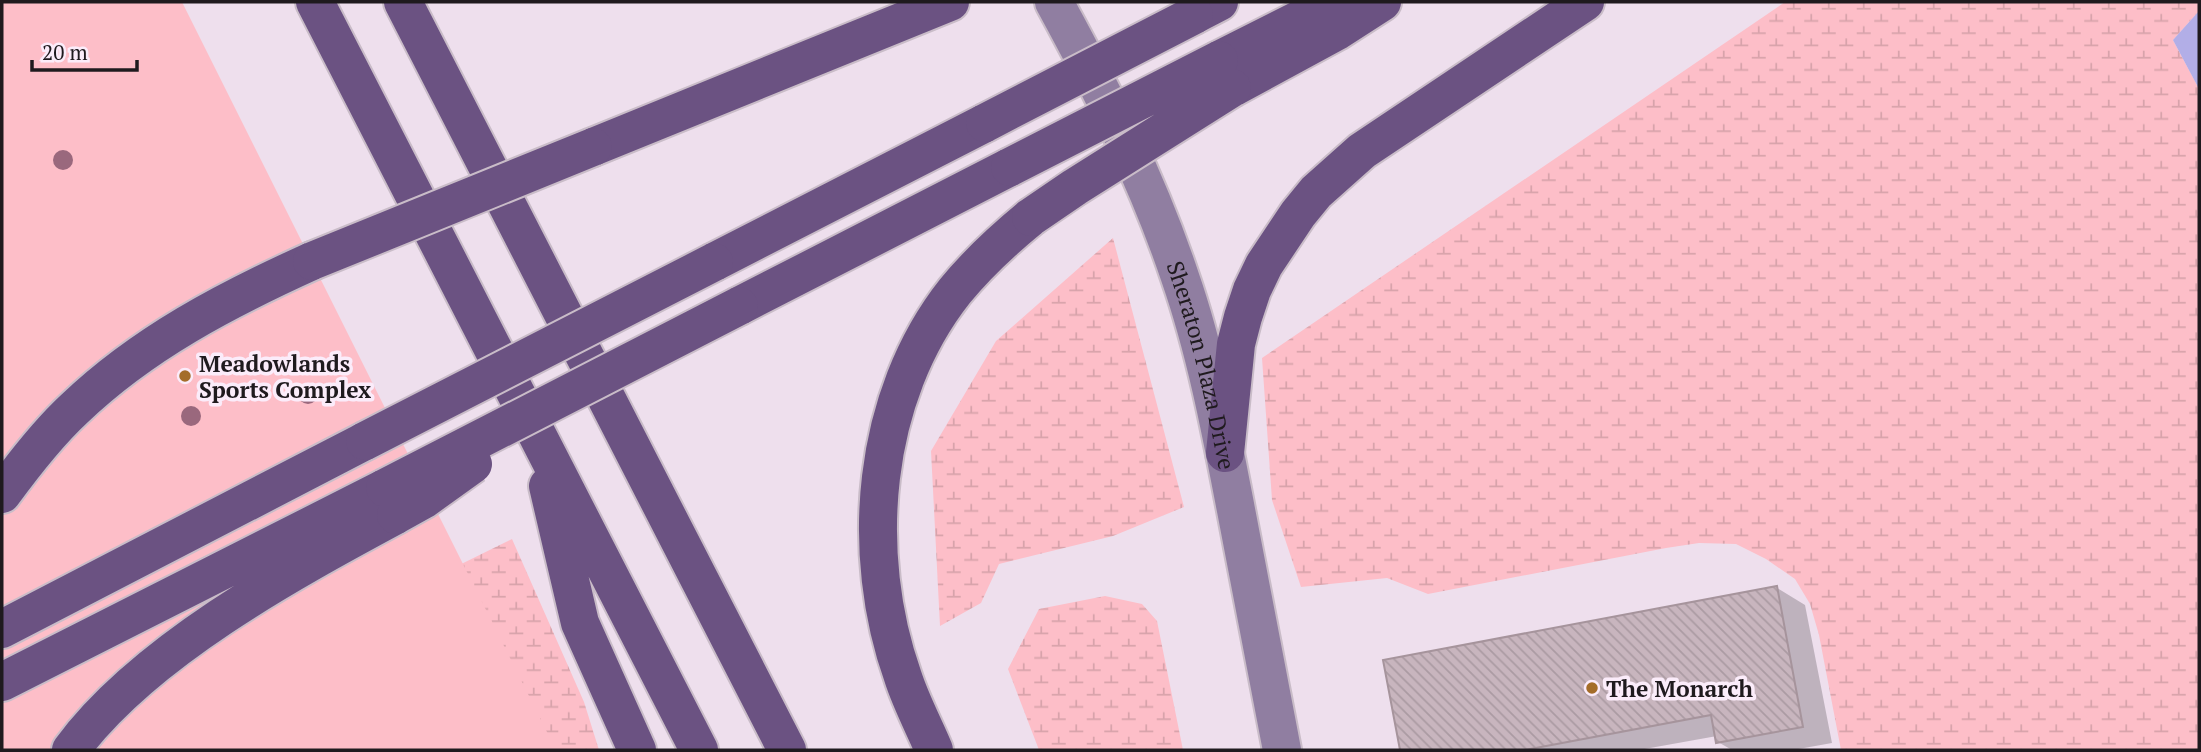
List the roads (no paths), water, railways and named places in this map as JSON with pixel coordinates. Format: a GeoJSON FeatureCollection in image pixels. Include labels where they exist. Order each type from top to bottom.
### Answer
{"type":"FeatureCollection","features":[{"type":"Feature","properties":{"kind":"highway"},"geometry":{"type":"LineString","coordinates":[[315,2],[699,750]]}},
{"type":"Feature","properties":{"kind":"highway"},"geometry":{"type":"LineString","coordinates":[[402,2],[787,750]]}},
{"type":"Feature","properties":{"kind":"highway"},"geometry":{"type":"LineString","coordinates":[[934,750],[902,676],[886,611],[878,547],[881,472],[901,394],[924,341],[953,293],[988,254],[1031,217],[1105,167],[1226,74],[1334,2]]}},
{"type":"Feature","properties":{"kind":"highway"},"geometry":{"type":"LineString","coordinates":[[71,750],[115,701],[191,639],[300,569],[390,502],[573,391],[1010,167],[1226,74],[1337,31],[1382,2]]}},
{"type":"Feature","properties":{"kind":"highway"},"geometry":{"type":"LineString","coordinates":[[1225,453],[1236,344],[1243,317],[1264,265],[1298,214],[1316,192],[1362,151],[1585,2]]}},
{"type":"Feature","properties":{"kind":"highway"},"geometry":{"type":"LineString","coordinates":[[2,494],[46,437],[72,410],[129,362],[208,312],[312,261],[934,8]]}},
{"type":"Feature","properties":{"kind":"highway"},"geometry":{"type":"LineString","coordinates":[[2,629],[1206,8]]}},
{"type":"Feature","properties":{"kind":"highway"},"geometry":{"type":"LineString","coordinates":[[533,426],[580,623],[637,750]]}},
{"type":"Feature","properties":{"kind":"highway"},"geometry":{"type":"LineString","coordinates":[[2,682],[390,502]]}},
{"type":"Feature","properties":{"kind":"street","name":"Sheraton Plaza Drive"},"geometry":{"type":"LineString","coordinates":[[1054,2],[1099,85],[1148,193],[1181,278],[1209,379],[1225,453],[1282,750]]}},
{"type":"Feature","properties":{"kind":"place","name":"Meadowlands Sports Complex"},"geometry":{"type":"Point","coordinates":[185,376]}},
{"type":"Feature","properties":{"kind":"place","name":"The Monarch"},"geometry":{"type":"Point","coordinates":[1592,688]}}]}
